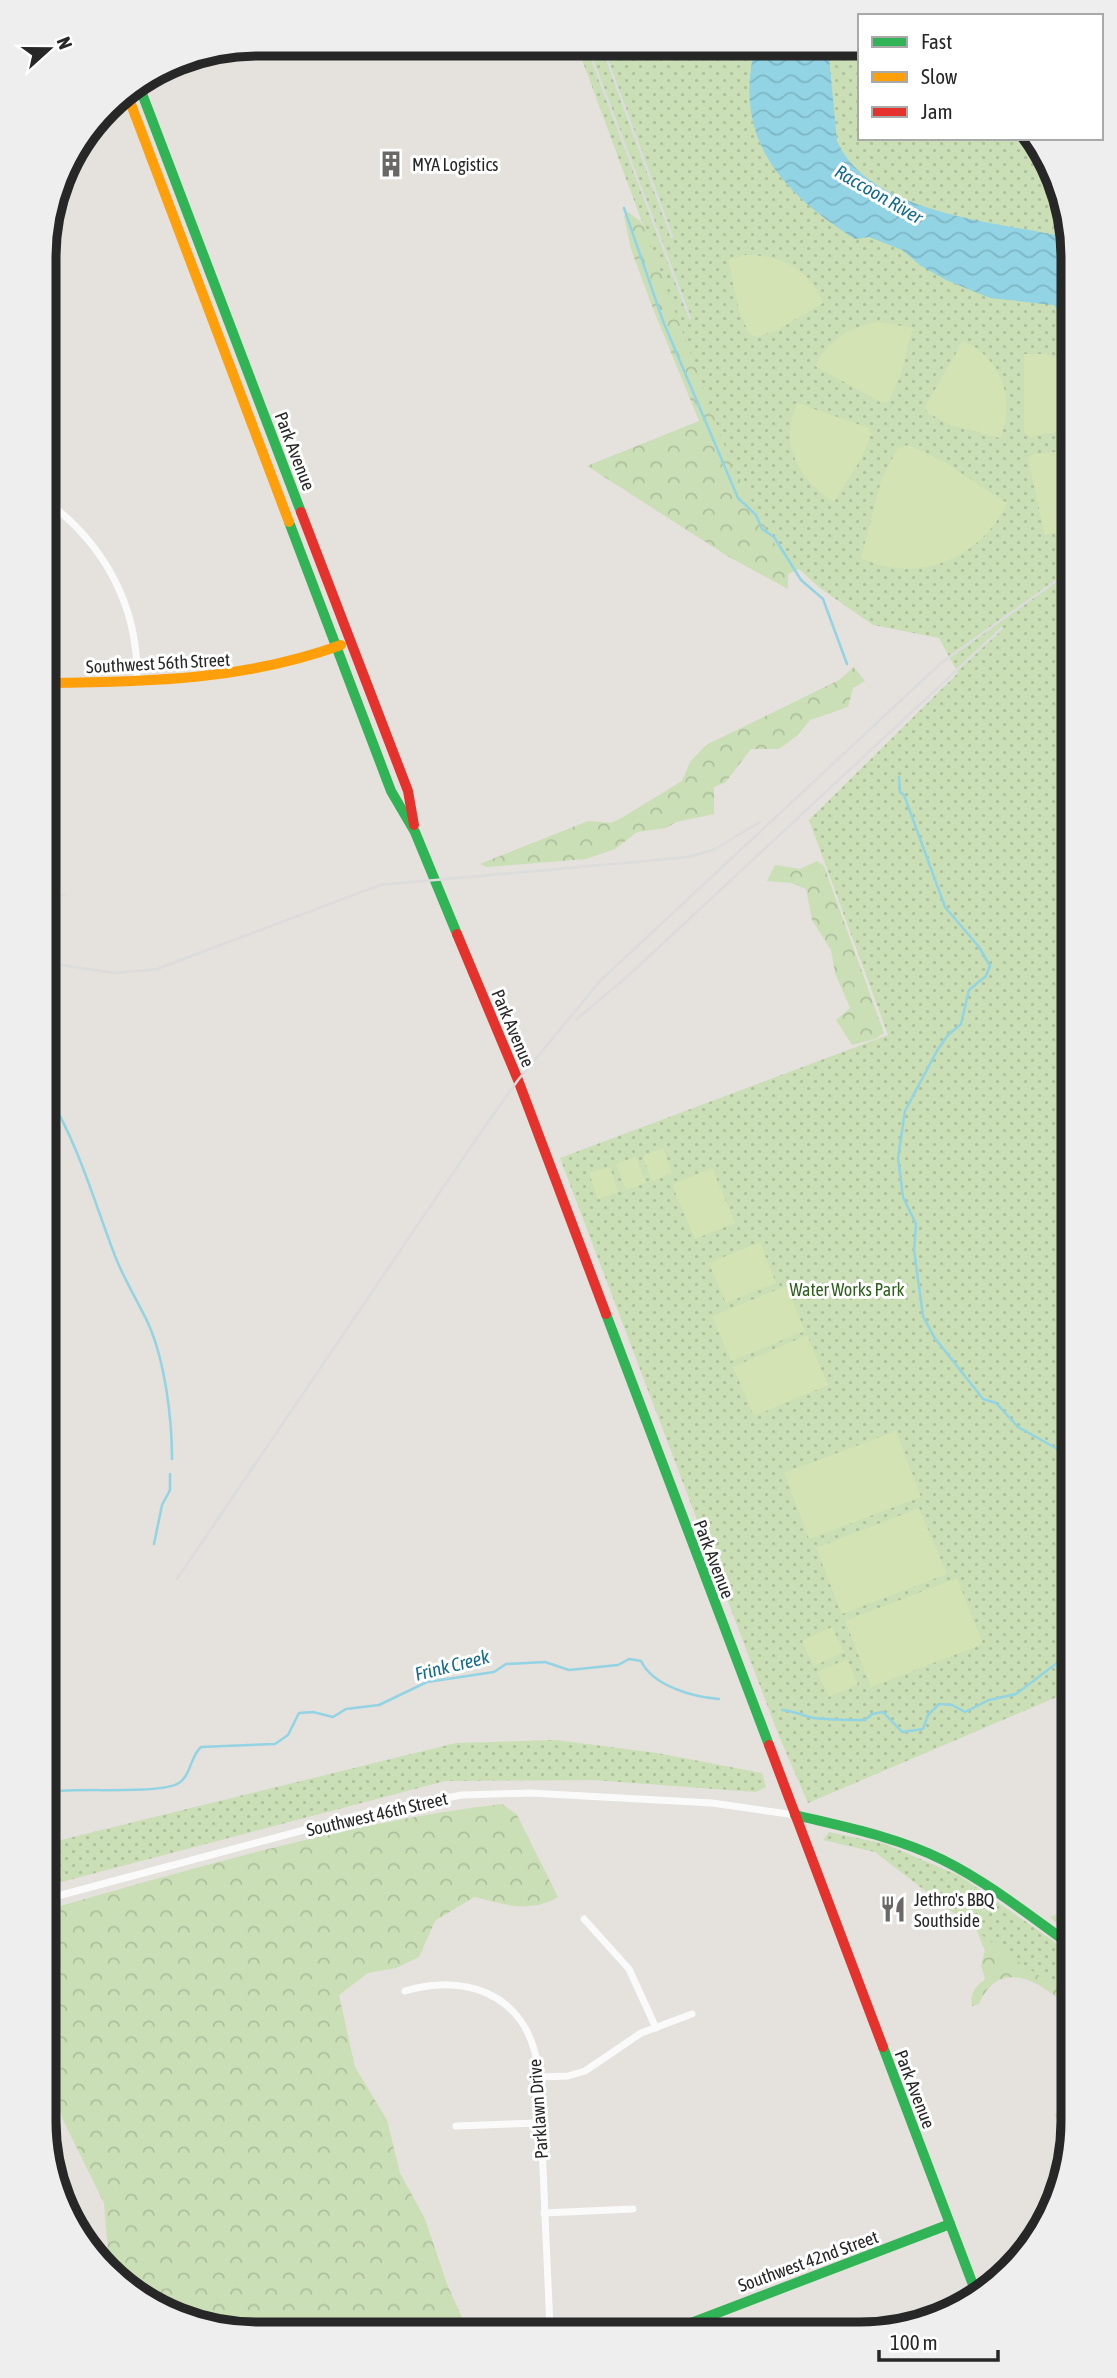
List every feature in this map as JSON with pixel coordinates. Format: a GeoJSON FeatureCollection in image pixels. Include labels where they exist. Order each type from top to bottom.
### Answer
{"type":"FeatureCollection","features":[{"type":"Feature","properties":{"kind":"main road","name":"Park Avenue"},"geometry":{"type":"LineString","coordinates":[[142,93],[408,791],[415,832]]}},
{"type":"Feature","properties":{"kind":"main road","name":"Park Avenue"},"geometry":{"type":"LineString","coordinates":[[129,102],[391,791],[415,832],[518,1080],[973,2286]]}},
{"type":"Feature","properties":{"kind":"main road","name":"Southwest 56th Street"},"geometry":{"type":"LineString","coordinates":[[56,683],[136,682],[232,676],[292,664],[350,641]]}},
{"type":"Feature","properties":{"kind":"main road"},"geometry":{"type":"LineString","coordinates":[[795,1815],[883,1837],[941,1859],[964,1871],[1061,1938]]}},
{"type":"Feature","properties":{"kind":"main road","name":"Southwest 42nd Street"},"geometry":{"type":"LineString","coordinates":[[694,2322],[950,2224]]}},
{"type":"Feature","properties":{"kind":"street"},"geometry":{"type":"LineString","coordinates":[[56,509],[81,530],[115,580],[134,634],[136,682]]}},
{"type":"Feature","properties":{"kind":"street","name":"Southwest 46th Street"},"geometry":{"type":"LineString","coordinates":[[56,1896],[359,1815],[462,1795],[530,1793],[712,1803],[795,1815]]}},
{"type":"Feature","properties":{"kind":"street"},"geometry":{"type":"LineString","coordinates":[[584,1919],[629,1969],[656,2028]]}},
{"type":"Feature","properties":{"kind":"street","name":"Parklawn Drive"},"geometry":{"type":"LineString","coordinates":[[405,1992],[431,1984],[458,1983],[493,1996],[508,2008],[525,2029],[533,2046],[539,2077],[550,2322]]}},
{"type":"Feature","properties":{"kind":"street"},"geometry":{"type":"LineString","coordinates":[[539,2077],[568,2076],[585,2071],[601,2063],[627,2041],[692,2014]]}},
{"type":"Feature","properties":{"kind":"street"},"geometry":{"type":"LineString","coordinates":[[456,2126],[540,2123]]}},
{"type":"Feature","properties":{"kind":"street"},"geometry":{"type":"LineString","coordinates":[[544,2213],[633,2209]]}},
{"type":"Feature","properties":{"kind":"green space","name":"Water Works Park"},"geometry":{"type":"Polygon","coordinates":[[[581,56],[858,56],[858,140],[1023,140],[1046,180],[1054,205],[1061,257],[1061,1695],[808,1803],[779,1736],[560,1158],[888,1035],[809,820],[958,673],[939,638],[873,625],[820,588],[778,550],[731,463],[581,56]]]}},
{"type":"Feature","properties":{"kind":"green space"},"geometry":{"type":"Polygon","coordinates":[[[661,56],[678,56],[663,63],[661,56]]]}},
{"type":"Feature","properties":{"kind":"green space"},"geometry":{"type":"Polygon","coordinates":[[[628,212],[641,222],[653,244],[801,568],[788,574],[788,589],[729,557],[587,466],[699,421],[631,249],[624,216],[628,212]]]}},
{"type":"Feature","properties":{"kind":"green space"},"geometry":{"type":"Polygon","coordinates":[[[744,255],[769,257],[792,266],[810,281],[823,303],[779,329],[757,337],[749,334],[739,310],[728,260],[744,255]]]}},
{"type":"Feature","properties":{"kind":"green space"},"geometry":{"type":"Polygon","coordinates":[[[878,322],[913,328],[900,376],[889,401],[882,403],[815,366],[840,336],[857,327],[878,322]]]}},
{"type":"Feature","properties":{"kind":"green space"},"geometry":{"type":"Polygon","coordinates":[[[963,341],[987,358],[1002,382],[1007,409],[1000,438],[951,425],[928,413],[925,407],[963,341]]]}},
{"type":"Feature","properties":{"kind":"green space"},"geometry":{"type":"Polygon","coordinates":[[[1024,354],[1045,354],[1061,359],[1061,431],[1030,437],[1024,432],[1024,354]]]}},
{"type":"Feature","properties":{"kind":"green space"},"geometry":{"type":"Polygon","coordinates":[[[797,403],[869,428],[871,434],[861,459],[834,502],[810,483],[795,460],[790,433],[797,403]]]}},
{"type":"Feature","properties":{"kind":"green space"},"geometry":{"type":"Polygon","coordinates":[[[908,445],[943,461],[1007,503],[996,523],[964,552],[945,562],[904,569],[882,566],[861,558],[881,481],[897,449],[908,445]]]}},
{"type":"Feature","properties":{"kind":"green space"},"geometry":{"type":"Polygon","coordinates":[[[1061,452],[1061,531],[1045,535],[1028,459],[1033,454],[1061,452]]]}},
{"type":"Feature","properties":{"kind":"green space"},"geometry":{"type":"Polygon","coordinates":[[[854,667],[865,681],[853,688],[848,707],[810,720],[798,735],[779,749],[751,749],[725,783],[714,787],[714,814],[676,822],[666,828],[637,832],[615,849],[586,859],[487,867],[480,864],[588,821],[611,823],[623,817],[682,781],[690,762],[706,745],[839,680],[854,667]]]}},
{"type":"Feature","properties":{"kind":"green space"},"geometry":{"type":"Polygon","coordinates":[[[817,861],[824,866],[884,1033],[875,1039],[852,1045],[836,1020],[850,1008],[835,973],[831,950],[812,920],[806,889],[791,883],[767,881],[775,865],[800,869],[817,861]]]}},
{"type":"Feature","properties":{"kind":"green space"},"geometry":{"type":"Polygon","coordinates":[[[663,1148],[672,1173],[652,1181],[643,1156],[663,1148]]]}},
{"type":"Feature","properties":{"kind":"green space"},"geometry":{"type":"Polygon","coordinates":[[[636,1157],[646,1183],[626,1190],[616,1164],[636,1157]]]}},
{"type":"Feature","properties":{"kind":"green space"},"geometry":{"type":"Polygon","coordinates":[[[610,1167],[618,1192],[598,1199],[589,1173],[610,1167]]]}},
{"type":"Feature","properties":{"kind":"green space"},"geometry":{"type":"Polygon","coordinates":[[[712,1168],[735,1223],[695,1239],[672,1185],[712,1168]]]}},
{"type":"Feature","properties":{"kind":"green space"},"geometry":{"type":"Polygon","coordinates":[[[760,1242],[776,1283],[726,1303],[709,1263],[760,1242]]]}},
{"type":"Feature","properties":{"kind":"green space"},"geometry":{"type":"Polygon","coordinates":[[[786,1286],[805,1331],[731,1361],[712,1316],[786,1286]]]}},
{"type":"Feature","properties":{"kind":"green space"},"geometry":{"type":"Polygon","coordinates":[[[807,1335],[828,1385],[754,1416],[733,1367],[807,1335]]]}},
{"type":"Feature","properties":{"kind":"green space"},"geometry":{"type":"Polygon","coordinates":[[[896,1431],[921,1497],[809,1539],[784,1473],[896,1431]]]}},
{"type":"Feature","properties":{"kind":"green space"},"geometry":{"type":"Polygon","coordinates":[[[919,1508],[947,1574],[842,1614],[816,1548],[919,1508]]]}},
{"type":"Feature","properties":{"kind":"green space"},"geometry":{"type":"Polygon","coordinates":[[[957,1578],[983,1644],[871,1687],[845,1621],[957,1578]]]}},
{"type":"Feature","properties":{"kind":"green space"},"geometry":{"type":"Polygon","coordinates":[[[832,1627],[844,1652],[814,1666],[802,1641],[832,1627]]]}},
{"type":"Feature","properties":{"kind":"green space"},"geometry":{"type":"Polygon","coordinates":[[[847,1659],[858,1684],[829,1697],[817,1672],[847,1659]]]}},
{"type":"Feature","properties":{"kind":"green space"},"geometry":{"type":"Polygon","coordinates":[[[556,1740],[657,1753],[762,1773],[766,1787],[756,1792],[593,1780],[445,1781],[56,1883],[56,1842],[456,1743],[556,1740]]]}},
{"type":"Feature","properties":{"kind":"green space"},"geometry":{"type":"Polygon","coordinates":[[[502,1804],[517,1815],[558,1897],[537,1905],[516,1906],[474,1897],[435,1921],[419,1957],[396,1968],[368,1973],[339,1995],[355,2067],[387,2120],[400,2173],[425,2219],[447,2284],[464,2322],[244,2322],[192,2311],[156,2295],[108,2255],[104,2203],[63,2120],[56,2099],[56,1907],[274,1848],[444,1812],[502,1804]]]}},
{"type":"Feature","properties":{"kind":"green space"},"geometry":{"type":"Polygon","coordinates":[[[829,1832],[885,1844],[960,1876],[1061,1946],[1061,1991],[1007,1954],[875,1852],[823,1840],[829,1832]]]}},
{"type":"Feature","properties":{"kind":"green space"},"geometry":{"type":"Polygon","coordinates":[[[1061,1912],[1061,1926],[1050,1917],[1061,1912]]]}},
{"type":"Feature","properties":{"kind":"green space"},"geometry":{"type":"Polygon","coordinates":[[[977,1931],[1061,1961],[1061,2001],[1037,1984],[1011,1977],[999,1980],[988,1989],[979,2004],[972,2006],[974,1991],[985,1979],[981,1965],[985,1951],[977,1931]]]}},
{"type":"Feature","properties":{"kind":"green space"},"geometry":{"type":"Polygon","coordinates":[[[1058,2109],[1061,2111],[1061,2126],[1055,2115],[1058,2109]]]}},
{"type":"Feature","properties":{"kind":"water","name":"Raccoon River"},"geometry":{"type":"Polygon","coordinates":[[[754,56],[829,56],[837,141],[853,165],[877,185],[905,200],[972,219],[1059,236],[1061,311],[1053,305],[990,298],[946,280],[921,266],[902,250],[869,237],[855,239],[829,221],[785,182],[769,160],[757,136],[751,110],[750,80],[754,56]]]}},
{"type":"Feature","properties":{"kind":"waterway"},"geometry":{"type":"LineString","coordinates":[[624,208],[663,321],[738,498],[756,515],[762,529],[774,537],[801,580],[823,599],[847,664]]}},
{"type":"Feature","properties":{"kind":"waterway"},"geometry":{"type":"LineString","coordinates":[[899,777],[900,792],[904,795],[945,907],[979,947],[990,966],[986,976],[969,990],[961,1024],[948,1035],[938,1049],[905,1111],[898,1158],[903,1197],[916,1224],[914,1250],[923,1316],[934,1337],[983,1399],[996,1403],[1018,1427],[1061,1451]]}},
{"type":"Feature","properties":{"kind":"waterway"},"geometry":{"type":"LineString","coordinates":[[56,1109],[77,1152],[115,1256],[154,1338],[166,1390],[172,1459]]}},
{"type":"Feature","properties":{"kind":"waterway"},"geometry":{"type":"LineString","coordinates":[[154,1544],[162,1505],[170,1490],[170,1474]]}},
{"type":"Feature","properties":{"kind":"waterway","name":"Frink Creek"},"geometry":{"type":"LineString","coordinates":[[56,1792],[169,1787],[183,1780],[201,1747],[275,1744],[288,1735],[299,1713],[313,1712],[333,1717],[346,1709],[379,1705],[427,1682],[494,1672],[506,1664],[545,1662],[569,1670],[618,1665],[629,1659],[641,1661],[655,1677],[675,1689],[719,1699]]}},
{"type":"Feature","properties":{"kind":"waterway","name":"Frink Creek"},"geometry":{"type":"LineString","coordinates":[[782,1710],[814,1718],[846,1720],[865,1720],[872,1714],[883,1712],[902,1732],[923,1729],[928,1715],[939,1704],[952,1705],[965,1712],[989,1700],[1016,1694],[1061,1663]]}},
{"type":"Feature","properties":{"kind":"railway"},"geometry":{"type":"LineString","coordinates":[[591,56],[690,318]]}},
{"type":"Feature","properties":{"kind":"railway"},"geometry":{"type":"LineString","coordinates":[[606,56],[672,237]]}},
{"type":"Feature","properties":{"kind":"railway"},"geometry":{"type":"LineString","coordinates":[[177,1579],[474,1142],[518,1080],[600,981],[941,663],[1061,577]]}},
{"type":"Feature","properties":{"kind":"railway"},"geometry":{"type":"LineString","coordinates":[[577,1019],[629,975],[1002,628]]}},
{"type":"Feature","properties":{"kind":"railway"},"geometry":{"type":"LineString","coordinates":[[56,964],[115,973],[157,969],[380,885],[689,857],[715,849],[760,822]]}},
{"type":"Feature","properties":{"kind":"railway"},"geometry":{"type":"LineString","coordinates":[[56,895],[64,895]]}},
{"type":"Feature","properties":{"kind":"traffic: fast"},"geometry":{"type":"LineString","coordinates":[[142,93],[301,512]]}},
{"type":"Feature","properties":{"kind":"traffic: fast"},"geometry":{"type":"LineString","coordinates":[[289,522],[391,791],[415,832],[457,934]]}},
{"type":"Feature","properties":{"kind":"traffic: fast"},"geometry":{"type":"LineString","coordinates":[[606,1314],[769,1745]]}},
{"type":"Feature","properties":{"kind":"traffic: fast"},"geometry":{"type":"LineString","coordinates":[[795,1815],[889,1839],[943,1860],[993,1889],[1061,1938]]}},
{"type":"Feature","properties":{"kind":"traffic: fast"},"geometry":{"type":"LineString","coordinates":[[883,2047],[973,2286]]}},
{"type":"Feature","properties":{"kind":"traffic: fast"},"geometry":{"type":"LineString","coordinates":[[694,2322],[950,2224]]}},
{"type":"Feature","properties":{"kind":"traffic: slow"},"geometry":{"type":"LineString","coordinates":[[130,101],[289,522]]}},
{"type":"Feature","properties":{"kind":"traffic: slow"},"geometry":{"type":"LineString","coordinates":[[56,683],[196,677],[269,666],[341,645]]}},
{"type":"Feature","properties":{"kind":"traffic: jam"},"geometry":{"type":"LineString","coordinates":[[301,512],[408,791],[414,825]]}},
{"type":"Feature","properties":{"kind":"traffic: jam"},"geometry":{"type":"LineString","coordinates":[[457,934],[518,1080],[606,1314]]}},
{"type":"Feature","properties":{"kind":"traffic: jam"},"geometry":{"type":"LineString","coordinates":[[769,1745],[883,2047]]}},
{"type":"Feature","properties":{"kind":"place","name":"MYA Logistics"},"geometry":{"type":"Point","coordinates":[391,164]}},
{"type":"Feature","properties":{"kind":"place","name":"Jethro's BBQ Southside"},"geometry":{"type":"Point","coordinates":[893,1909]}}]}
